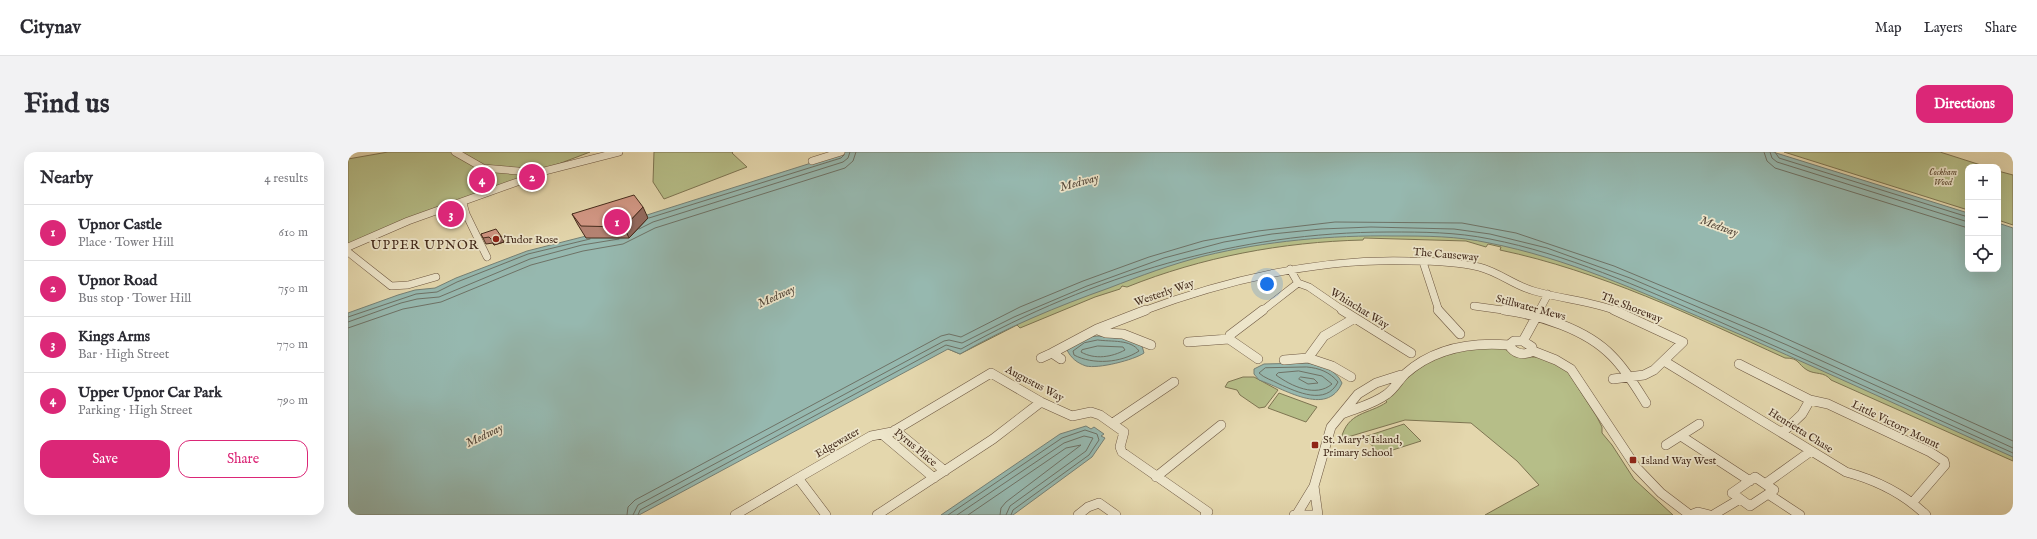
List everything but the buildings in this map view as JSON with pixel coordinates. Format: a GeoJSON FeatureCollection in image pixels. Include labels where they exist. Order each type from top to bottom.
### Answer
{"type":"FeatureCollection","features":[{"type":"Feature","properties":{"kind":"street"},"geometry":{"type":"LineString","coordinates":[[455,152],[483,168],[518,171],[529,175]]}},
{"type":"Feature","properties":{"kind":"street"},"geometry":{"type":"LineString","coordinates":[[348,247],[408,222],[520,181],[529,175],[576,161],[619,152]]}},
{"type":"Feature","properties":{"kind":"street"},"geometry":{"type":"LineString","coordinates":[[812,161],[841,152]]}},
{"type":"Feature","properties":{"kind":"street"},"geometry":{"type":"LineString","coordinates":[[463,203],[466,214],[487,257]]}},
{"type":"Feature","properties":{"kind":"street"},"geometry":{"type":"LineString","coordinates":[[348,252],[391,286],[408,285],[436,277]]}},
{"type":"Feature","properties":{"kind":"street","name":"The Causeway"},"geometry":{"type":"LineString","coordinates":[[1290,269],[1388,260],[1423,262],[1486,269],[1498,273],[1526,288],[1548,294]]}},
{"type":"Feature","properties":{"kind":"street"},"geometry":{"type":"LineString","coordinates":[[1423,262],[1438,310],[1460,334]]}},
{"type":"Feature","properties":{"kind":"street"},"geometry":{"type":"LineString","coordinates":[[1229,339],[1230,335],[1298,283],[1290,269]]}},
{"type":"Feature","properties":{"kind":"street","name":"Westerly Way"},"geometry":{"type":"LineString","coordinates":[[1041,358],[1098,330],[1174,299],[1246,278],[1290,269]]}},
{"type":"Feature","properties":{"kind":"street","name":"Whinchat Way"},"geometry":{"type":"LineString","coordinates":[[1298,283],[1310,287],[1322,297],[1411,352]]}},
{"type":"Feature","properties":{"kind":"street"},"geometry":{"type":"LineString","coordinates":[[1523,341],[1548,294]]}},
{"type":"Feature","properties":{"kind":"street","name":"The Shoreway"},"geometry":{"type":"LineString","coordinates":[[1548,294],[1566,299],[1588,302],[1625,314],[1683,342],[1664,361]]}},
{"type":"Feature","properties":{"kind":"street","name":"Stillwater Mews"},"geometry":{"type":"LineString","coordinates":[[1474,306],[1499,308],[1536,318],[1571,330],[1606,350],[1629,377],[1646,403]]}},
{"type":"Feature","properties":{"kind":"street"},"geometry":{"type":"LineString","coordinates":[[1308,358],[1325,336],[1355,318]]}},
{"type":"Feature","properties":{"kind":"street"},"geometry":{"type":"LineString","coordinates":[[1098,330],[1106,333],[1123,334],[1151,345]]}},
{"type":"Feature","properties":{"kind":"street"},"geometry":{"type":"LineString","coordinates":[[1188,342],[1229,339],[1258,358]]}},
{"type":"Feature","properties":{"kind":"street"},"geometry":{"type":"LineString","coordinates":[[1509,345],[1514,340],[1523,341],[1530,344],[1532,351]]}},
{"type":"Feature","properties":{"kind":"street"},"geometry":{"type":"LineString","coordinates":[[1342,414],[1355,408],[1371,404],[1387,394],[1405,374],[1431,357],[1451,349],[1490,343],[1509,345]]}},
{"type":"Feature","properties":{"kind":"street"},"geometry":{"type":"LineString","coordinates":[[1509,345],[1512,350],[1518,354],[1527,354],[1532,351]]}},
{"type":"Feature","properties":{"kind":"street"},"geometry":{"type":"LineString","coordinates":[[1532,351],[1556,360],[1571,368],[1636,467],[1661,493],[1690,515],[1698,512],[1711,515],[1740,498]]}},
{"type":"Feature","properties":{"kind":"street"},"geometry":{"type":"LineString","coordinates":[[1052,353],[1061,359]]}},
{"type":"Feature","properties":{"kind":"street"},"geometry":{"type":"LineString","coordinates":[[1284,360],[1308,358],[1332,366],[1351,377]]}},
{"type":"Feature","properties":{"kind":"street"},"geometry":{"type":"LineString","coordinates":[[1614,379],[1644,375],[1654,370],[1664,361]]}},
{"type":"Feature","properties":{"kind":"street","name":"Henrietta Chase"},"geometry":{"type":"LineString","coordinates":[[1664,361],[1846,472],[1867,477],[1914,502],[1926,515]]}},
{"type":"Feature","properties":{"kind":"street","name":"Little Victory Mount"},"geometry":{"type":"LineString","coordinates":[[1739,364],[1810,400],[1828,404],[1930,452],[1944,461],[1945,465],[1914,502]]}},
{"type":"Feature","properties":{"kind":"street","name":"Augustus Way"},"geometry":{"type":"LineString","coordinates":[[991,373],[1041,402],[1072,416],[1091,412],[1113,423]]}},
{"type":"Feature","properties":{"kind":"street","name":"Edgewater"},"geometry":{"type":"LineString","coordinates":[[735,515],[871,436],[895,430],[991,373]]}},
{"type":"Feature","properties":{"kind":"street"},"geometry":{"type":"LineString","coordinates":[[1318,515],[1314,486],[1329,432],[1361,392],[1376,383],[1405,374]]}},
{"type":"Feature","properties":{"kind":"street"},"geometry":{"type":"LineString","coordinates":[[1174,382],[1113,423],[1124,432],[1120,447],[1122,452],[1208,512],[1205,515]]}},
{"type":"Feature","properties":{"kind":"street"},"geometry":{"type":"LineString","coordinates":[[1782,433],[1807,409],[1810,400]]}},
{"type":"Feature","properties":{"kind":"street"},"geometry":{"type":"LineString","coordinates":[[877,515],[993,439],[1041,402]]}},
{"type":"Feature","properties":{"kind":"street"},"geometry":{"type":"LineString","coordinates":[[1666,445],[1699,424]]}},
{"type":"Feature","properties":{"kind":"street"},"geometry":{"type":"LineString","coordinates":[[1153,475],[1220,425]]}},
{"type":"Feature","properties":{"kind":"street","name":"Pyrus Place"},"geometry":{"type":"LineString","coordinates":[[895,430],[945,471]]}},
{"type":"Feature","properties":{"kind":"street","name":"Pyrus Place"},"geometry":{"type":"LineString","coordinates":[[882,434],[934,478]]}},
{"type":"Feature","properties":{"kind":"street"},"geometry":{"type":"LineString","coordinates":[[1681,436],[1750,481]]}},
{"type":"Feature","properties":{"kind":"street"},"geometry":{"type":"LineString","coordinates":[[1765,484],[1811,451]]}},
{"type":"Feature","properties":{"kind":"street"},"geometry":{"type":"LineString","coordinates":[[1755,477],[1774,490],[1750,506],[1732,493],[1750,481],[1755,477]]}},
{"type":"Feature","properties":{"kind":"street"},"geometry":{"type":"LineString","coordinates":[[798,478],[826,515]]}},
{"type":"Feature","properties":{"kind":"street"},"geometry":{"type":"LineString","coordinates":[[1312,515],[1296,515],[1314,486]]}},
{"type":"Feature","properties":{"kind":"street"},"geometry":{"type":"LineString","coordinates":[[1768,494],[1800,515]]}},
{"type":"Feature","properties":{"kind":"street"},"geometry":{"type":"LineString","coordinates":[[1078,515],[1094,504],[1099,503],[1116,515]]}},
{"type":"Feature","properties":{"kind":"green space"},"geometry":{"type":"Polygon","coordinates":[[[388,152],[590,152],[348,244],[348,159],[388,152]]]}},
{"type":"Feature","properties":{"kind":"green space"},"geometry":{"type":"Polygon","coordinates":[[[654,152],[733,152],[732,153],[747,167],[664,199],[653,182],[654,152]]]}},
{"type":"Feature","properties":{"kind":"green space","name":"Cockham Wood"},"geometry":{"type":"Polygon","coordinates":[[[1784,152],[1940,152],[1978,164],[1965,164],[1965,209],[1784,152]]]}},
{"type":"Feature","properties":{"kind":"green space"},"geometry":{"type":"Polygon","coordinates":[[[2001,172],[2013,175],[2013,225],[2001,221],[2001,172]]]}},
{"type":"Feature","properties":{"kind":"green space"},"geometry":{"type":"Polygon","coordinates":[[[1507,233],[2013,438],[2013,461],[1831,380],[1825,375],[1810,371],[1804,368],[1796,360],[1785,358],[1646,296],[1574,270],[1500,250],[1501,247],[1488,244],[1486,247],[1466,241],[1364,238],[1363,240],[1333,241],[1273,248],[1213,259],[1155,276],[1127,287],[1122,286],[1120,289],[1095,297],[1020,328],[1017,325],[960,354],[948,349],[1215,237],[1507,233]]]}},
{"type":"Feature","properties":{"kind":"green space"},"geometry":{"type":"Polygon","coordinates":[[[1497,346],[1523,357],[1540,357],[1566,369],[1597,417],[1602,427],[1602,433],[1612,445],[1634,479],[1673,515],[1485,515],[1539,485],[1517,461],[1471,423],[1405,420],[1341,439],[1348,423],[1354,418],[1387,402],[1384,399],[1410,375],[1430,361],[1441,355],[1463,348],[1497,346]]]}},
{"type":"Feature","properties":{"kind":"green space"},"geometry":{"type":"Polygon","coordinates":[[[1243,377],[1254,377],[1278,390],[1265,407],[1259,408],[1240,395],[1237,390],[1225,387],[1228,382],[1243,377]]]}},
{"type":"Feature","properties":{"kind":"green space"},"geometry":{"type":"Polygon","coordinates":[[[1279,393],[1317,407],[1306,422],[1268,408],[1279,393]]]}},
{"type":"Feature","properties":{"kind":"green space"},"geometry":{"type":"Polygon","coordinates":[[[1404,424],[1421,441],[1380,454],[1364,437],[1404,424]]]}},
{"type":"Feature","properties":{"kind":"water","name":"Medway"},"geometry":{"type":"Polygon","coordinates":[[[846,152],[1773,152],[1965,212],[1965,272],[2001,272],[2001,224],[2013,228],[2013,457],[1749,338],[1629,287],[1574,266],[1518,249],[1466,239],[1418,236],[1370,236],[1299,240],[1251,246],[1204,256],[1168,266],[1071,302],[1014,326],[960,354],[948,349],[639,515],[348,515],[348,313],[415,290],[435,288],[456,278],[527,251],[594,234],[650,214],[846,152]]]}},
{"type":"Feature","properties":{"kind":"water"},"geometry":{"type":"Polygon","coordinates":[[[1098,336],[1127,339],[1142,346],[1144,353],[1116,363],[1092,367],[1077,362],[1072,358],[1067,350],[1088,337],[1098,336]]]}},
{"type":"Feature","properties":{"kind":"water"},"geometry":{"type":"Polygon","coordinates":[[[1307,363],[1327,368],[1336,374],[1342,383],[1335,393],[1326,398],[1315,400],[1304,398],[1259,380],[1254,374],[1254,369],[1264,364],[1307,363]]]}},
{"type":"Feature","properties":{"kind":"water"},"geometry":{"type":"Polygon","coordinates":[[[1086,426],[1091,429],[1094,427],[1104,434],[1101,436],[1105,438],[1092,457],[1013,515],[941,515],[1060,434],[1086,426]]]}},
{"type":"Feature","properties":{"kind":"place","name":"Upnor Road"},"geometry":{"type":"Point","coordinates":[532,177]}},
{"type":"Feature","properties":{"kind":"place","name":"Upper Upnor Car Park"},"geometry":{"type":"Point","coordinates":[482,180]}},
{"type":"Feature","properties":{"kind":"place","name":"Kings Arms"},"geometry":{"type":"Point","coordinates":[451,214]}},
{"type":"Feature","properties":{"kind":"place","name":"Upnor Castle"},"geometry":{"type":"Point","coordinates":[617,222]}},
{"type":"Feature","properties":{"kind":"place","name":"Tudor Rose"},"geometry":{"type":"Point","coordinates":[496,239]}},
{"type":"Feature","properties":{"kind":"place","name":"St. Mary's Island, Primary School"},"geometry":{"type":"Point","coordinates":[1315,445]}},
{"type":"Feature","properties":{"kind":"place","name":"Island Way West"},"geometry":{"type":"Point","coordinates":[1633,460]}},
{"type":"Feature","properties":{"kind":"district","name":"UPPER UPNOR"},"geometry":{"type":"Point","coordinates":[425,244]}}]}
